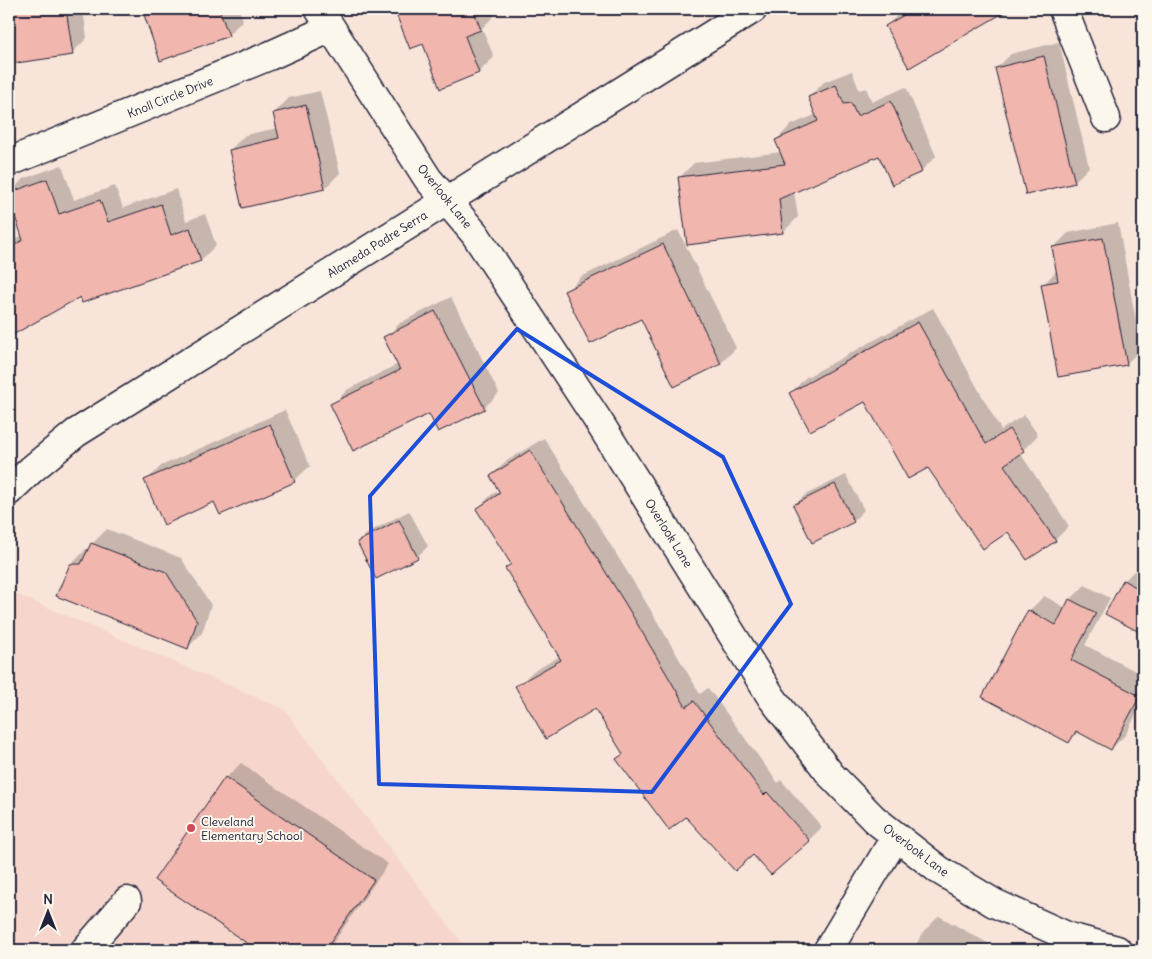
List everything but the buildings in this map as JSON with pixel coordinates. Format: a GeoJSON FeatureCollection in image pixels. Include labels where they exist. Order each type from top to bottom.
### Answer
{"type":"FeatureCollection","features":[{"type":"Feature","properties":{"kind":"street","name":"Alameda Padre Serra"},"geometry":{"type":"LineString","coordinates":[[9,491],[32,469],[76,433],[753,9]]}},
{"type":"Feature","properties":{"kind":"street"},"geometry":{"type":"LineString","coordinates":[[1063,9],[1106,118]]}},
{"type":"Feature","properties":{"kind":"street","name":"Overlook Lane"},"geometry":{"type":"LineString","coordinates":[[324,18],[428,179],[476,234],[597,418],[772,698],[831,775],[874,819],[940,870],[994,903],[1069,937],[1117,950]]}},
{"type":"Feature","properties":{"kind":"street","name":"Knoll Circle Drive"},"geometry":{"type":"LineString","coordinates":[[9,162],[269,56],[324,18]]}},
{"type":"Feature","properties":{"kind":"street"},"geometry":{"type":"LineString","coordinates":[[828,950],[896,836]]}},
{"type":"Feature","properties":{"kind":"street"},"geometry":{"type":"LineString","coordinates":[[85,950],[127,901]]}},
{"type":"Feature","properties":{"kind":"highlighted area"},"geometry":{"type":"Polygon","coordinates":[[[517,329],[723,457],[791,604],[652,792],[379,784],[370,496],[517,329]]]}},
{"type":"Feature","properties":{"kind":"shaded area","name":"Cleveland Elementary School"},"geometry":{"type":"Polygon","coordinates":[[[9,591],[284,709],[465,947],[473,950],[9,950],[9,591]]]}},
{"type":"Feature","properties":{"kind":"place","name":"Cleveland Elementary School"},"geometry":{"type":"Point","coordinates":[191,828]}}]}
